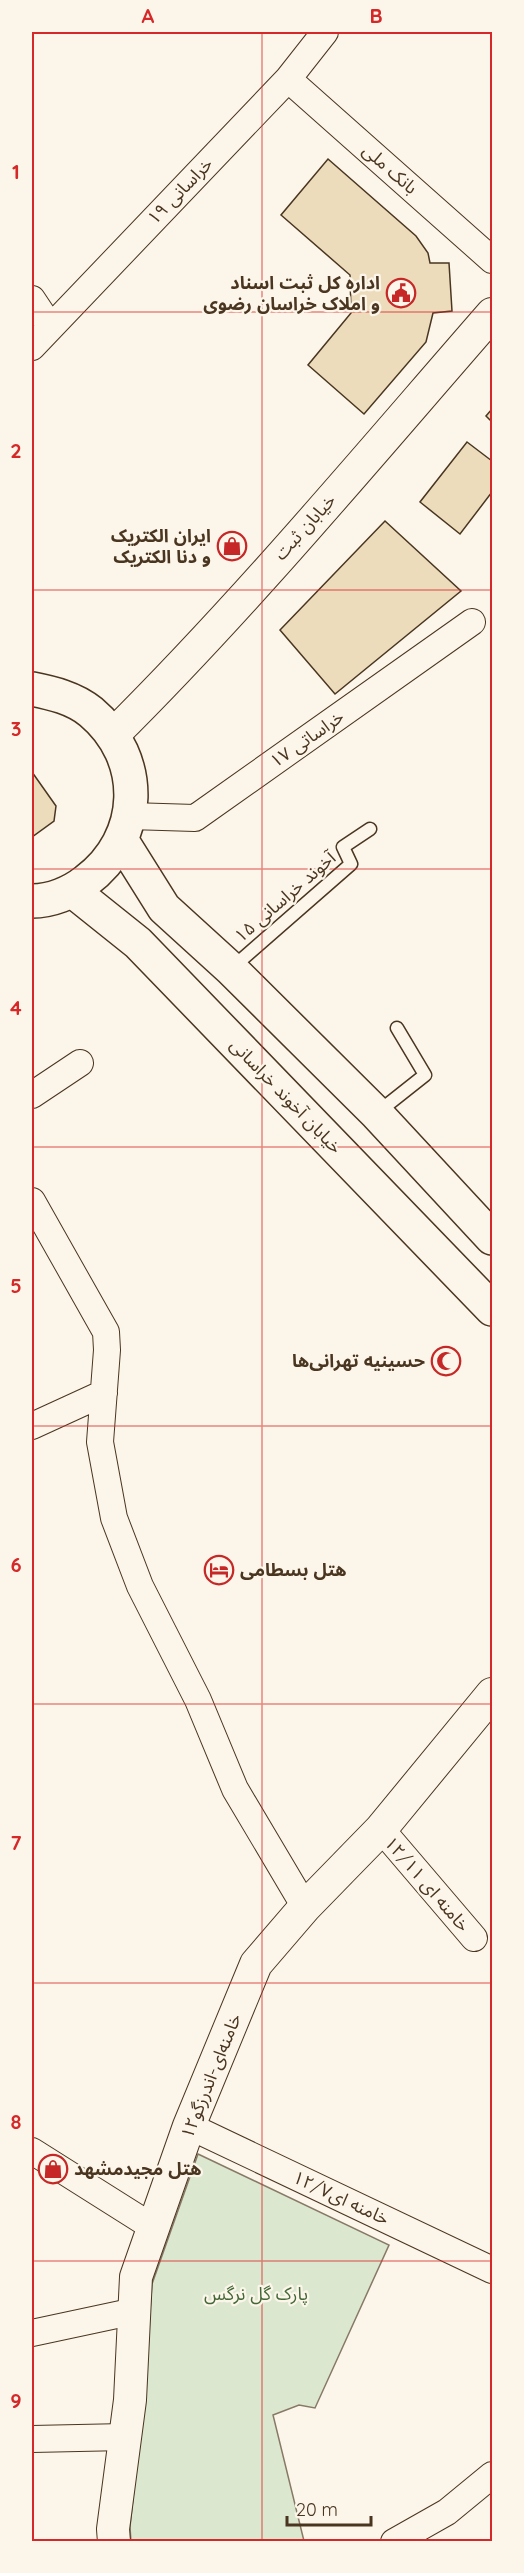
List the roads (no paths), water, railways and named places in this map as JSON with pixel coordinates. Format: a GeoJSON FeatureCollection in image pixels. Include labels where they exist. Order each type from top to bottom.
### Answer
{"type":"FeatureCollection","features":[{"type":"Feature","properties":{"kind":"main road"},"geometry":{"type":"LineString","coordinates":[[32,689],[61,695],[90,711],[112,735],[126,760],[132,788],[126,829],[101,870],[74,891],[42,901],[32,901]]}},
{"type":"Feature","properties":{"kind":"main road"},"geometry":{"type":"LineString","coordinates":[[126,829],[164,908],[231,969],[376,1113],[490,1231]]}},
{"type":"Feature","properties":{"kind":"main road","name":"خیابان آخوند خراسانی"},"geometry":{"type":"LineString","coordinates":[[74,891],[138,943],[492,1309]]}},
{"type":"Feature","properties":{"kind":"street","name":"خراسانی ۱۹"},"geometry":{"type":"LineString","coordinates":[[32,347],[288,79],[325,32]]}},
{"type":"Feature","properties":{"kind":"street","name":"بانک ملی"},"geometry":{"type":"LineString","coordinates":[[288,79],[492,260]]}},
{"type":"Feature","properties":{"kind":"street"},"geometry":{"type":"LineString","coordinates":[[32,299],[50,326]]}},
{"type":"Feature","properties":{"kind":"street","name":"خیابان ثبت"},"geometry":{"type":"LineString","coordinates":[[112,735],[159,689],[199,645],[492,314]]}},
{"type":"Feature","properties":{"kind":"street","name":"خراساتی ۱۷"},"geometry":{"type":"LineString","coordinates":[[126,829],[195,818],[472,622]]}},
{"type":"Feature","properties":{"kind":"street"},"geometry":{"type":"LineString","coordinates":[[32,1095],[80,1063]]}},
{"type":"Feature","properties":{"kind":"street"},"geometry":{"type":"LineString","coordinates":[[32,1201],[106,1332],[100,1442],[114,1518],[140,1586],[198,1700],[235,1789],[304,1907]]}},
{"type":"Feature","properties":{"kind":"street"},"geometry":{"type":"LineString","coordinates":[[32,1426],[104,1393]]}},
{"type":"Feature","properties":{"kind":"street","name":"خامنه‌ای-اندرزگو۱۲"},"geometry":{"type":"LineString","coordinates":[[114,2541],[113,2529],[130,2400],[136,2277],[189,2126],[256,1964],[304,1907],[381,1829],[492,1694]]}},
{"type":"Feature","properties":{"kind":"street","name":"خامنه ای ۱۲/۱۱"},"geometry":{"type":"LineString","coordinates":[[381,1829],[474,1938]]}},
{"type":"Feature","properties":{"kind":"street","name":"خامنه ای۱۲/۷"},"geometry":{"type":"LineString","coordinates":[[189,2126],[492,2270]]}},
{"type":"Feature","properties":{"kind":"street"},"geometry":{"type":"LineString","coordinates":[[32,2151],[154,2228]]}},
{"type":"Feature","properties":{"kind":"street"},"geometry":{"type":"LineString","coordinates":[[32,2333],[135,2311]]}},
{"type":"Feature","properties":{"kind":"street"},"geometry":{"type":"LineString","coordinates":[[32,2439],[125,2437]]}},
{"type":"Feature","properties":{"kind":"street"},"geometry":{"type":"LineString","coordinates":[[394,2541],[447,2512],[492,2475]]}},
{"type":"Feature","properties":{"kind":"lane","name":"آخوند خراسانی ۱۵"},"geometry":{"type":"LineString","coordinates":[[231,969],[351,864],[343,847],[370,829]]}},
{"type":"Feature","properties":{"kind":"lane"},"geometry":{"type":"LineString","coordinates":[[376,1113],[424,1075],[397,1028]]}},
{"type":"Feature","properties":{"kind":"place","name":"اداره کل ثبت اسناد و املاک خراسان رضوی"},"geometry":{"type":"Point","coordinates":[401,293]}},
{"type":"Feature","properties":{"kind":"place","name":"ایران الکتریک و دنا الکتریک"},"geometry":{"type":"Point","coordinates":[232,546]}},
{"type":"Feature","properties":{"kind":"place","name":"حسینیه تهرانی‌ها"},"geometry":{"type":"Point","coordinates":[446,1361]}},
{"type":"Feature","properties":{"kind":"place","name":"هتل بسطامی"},"geometry":{"type":"Point","coordinates":[219,1570]}},
{"type":"Feature","properties":{"kind":"place","name":"هتل مجيدمشهد"},"geometry":{"type":"Point","coordinates":[53,2169]}},
{"type":"Feature","properties":{"kind":"park label","name":"پارک گل نرگس"},"geometry":{"type":"Point","coordinates":[256,2294]}}]}
